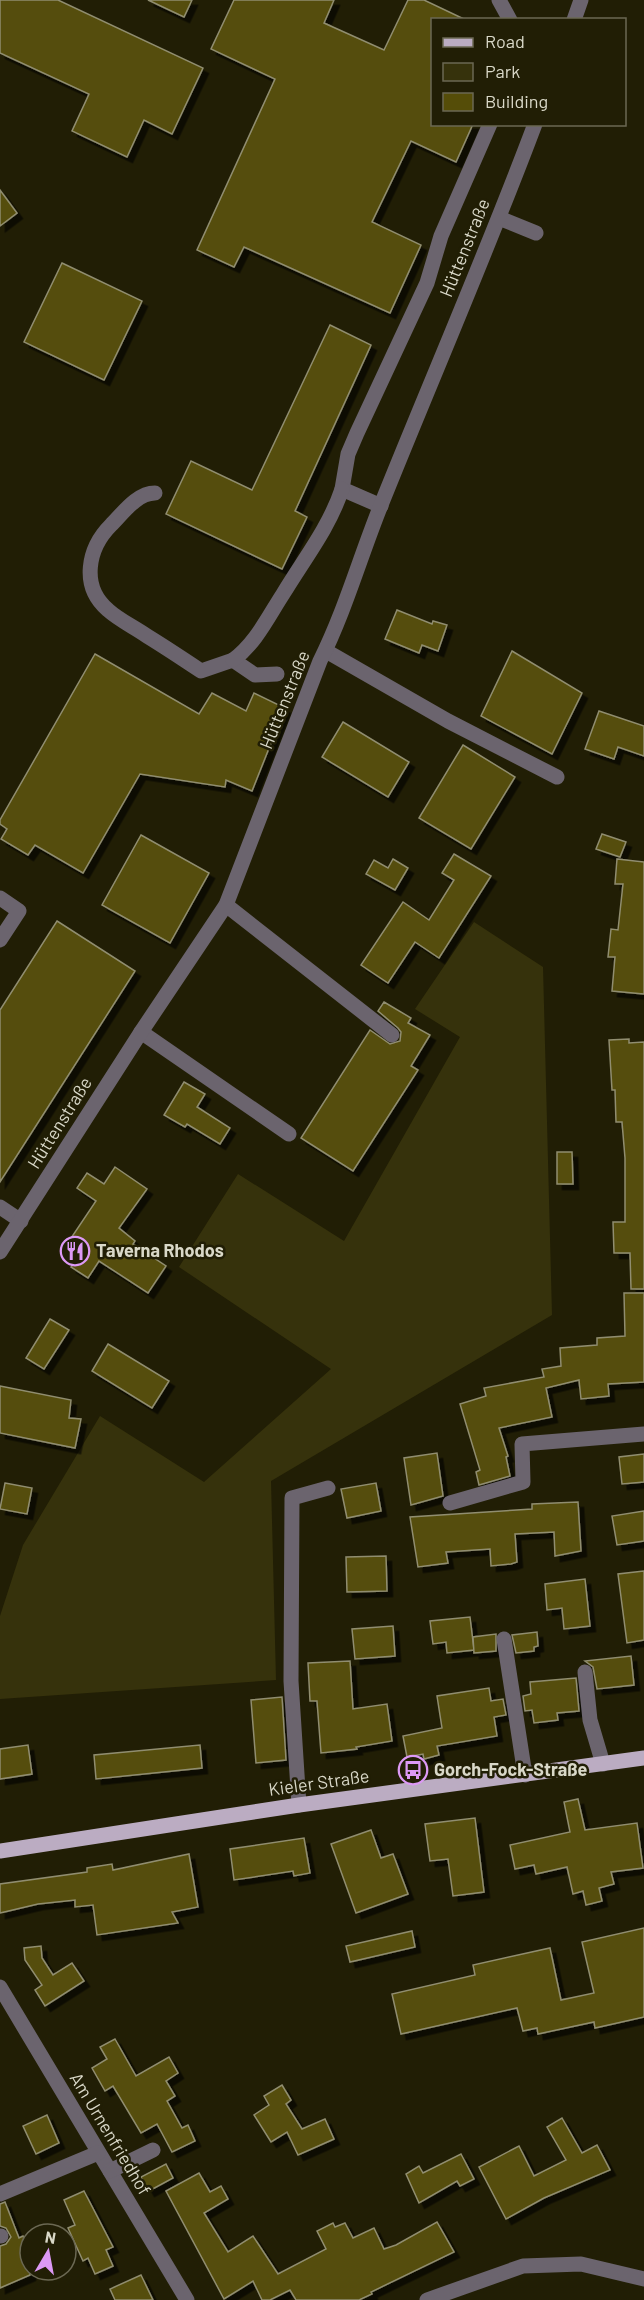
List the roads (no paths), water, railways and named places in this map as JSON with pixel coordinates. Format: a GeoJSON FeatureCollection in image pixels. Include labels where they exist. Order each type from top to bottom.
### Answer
{"type":"FeatureCollection","features":[{"type":"Feature","properties":{"kind":"main road","name":"Kieler Straße"},"geometry":{"type":"LineString","coordinates":[[0,1851],[299,1805],[644,1758]]}},
{"type":"Feature","properties":{"kind":"street"},"geometry":{"type":"LineString","coordinates":[[499,0],[509,18]]}},
{"type":"Feature","properties":{"kind":"street"},"geometry":{"type":"LineString","coordinates":[[575,18],[581,0]]}},
{"type":"Feature","properties":{"kind":"street"},"geometry":{"type":"LineString","coordinates":[[154,493],[146,493],[138,498],[101,535],[92,555],[89,577],[95,594],[107,609],[201,671],[233,660],[243,653],[262,629],[325,528],[342,489],[348,454],[428,283],[441,236],[489,126]]}},
{"type":"Feature","properties":{"kind":"street","name":"Hüttenstraße"},"geometry":{"type":"LineString","coordinates":[[0,1252],[141,1032],[226,905],[326,651],[339,625],[381,506],[534,126]]}},
{"type":"Feature","properties":{"kind":"street"},"geometry":{"type":"LineString","coordinates":[[499,218],[536,233]]}},
{"type":"Feature","properties":{"kind":"street"},"geometry":{"type":"LineString","coordinates":[[342,489],[381,506]]}},
{"type":"Feature","properties":{"kind":"street"},"geometry":{"type":"LineString","coordinates":[[326,651],[448,721],[557,777]]}},
{"type":"Feature","properties":{"kind":"street"},"geometry":{"type":"LineString","coordinates":[[233,660],[255,675],[277,674]]}},
{"type":"Feature","properties":{"kind":"street"},"geometry":{"type":"LineString","coordinates":[[0,898],[19,911],[0,940]]}},
{"type":"Feature","properties":{"kind":"street"},"geometry":{"type":"LineString","coordinates":[[226,905],[392,1035]]}},
{"type":"Feature","properties":{"kind":"street"},"geometry":{"type":"LineString","coordinates":[[141,1032],[289,1134]]}},
{"type":"Feature","properties":{"kind":"street"},"geometry":{"type":"LineString","coordinates":[[0,1207],[21,1221]]}},
{"type":"Feature","properties":{"kind":"street"},"geometry":{"type":"LineString","coordinates":[[450,1503],[523,1482],[522,1444],[644,1434]]}},
{"type":"Feature","properties":{"kind":"street"},"geometry":{"type":"LineString","coordinates":[[299,1805],[291,1681],[292,1498],[328,1488]]}},
{"type":"Feature","properties":{"kind":"street"},"geometry":{"type":"LineString","coordinates":[[504,1639],[525,1775]]}},
{"type":"Feature","properties":{"kind":"street"},"geometry":{"type":"LineString","coordinates":[[585,1672],[590,1720],[603,1764]]}},
{"type":"Feature","properties":{"kind":"street","name":"Am Urnenfriedhof"},"geometry":{"type":"LineString","coordinates":[[0,1987],[187,2300]]}},
{"type":"Feature","properties":{"kind":"street"},"geometry":{"type":"LineString","coordinates":[[110,2171],[153,2150]]}},
{"type":"Feature","properties":{"kind":"street"},"geometry":{"type":"LineString","coordinates":[[0,2194],[98,2152]]}},
{"type":"Feature","properties":{"kind":"street"},"geometry":{"type":"LineString","coordinates":[[427,2300],[523,2266],[580,2264],[644,2279]]}},
{"type":"Feature","properties":{"kind":"place","name":"Taverna Rhodos"},"geometry":{"type":"Point","coordinates":[75,1251]}},
{"type":"Feature","properties":{"kind":"place","name":"Gorch-Fock-Straße"},"geometry":{"type":"Point","coordinates":[413,1770]}}]}
